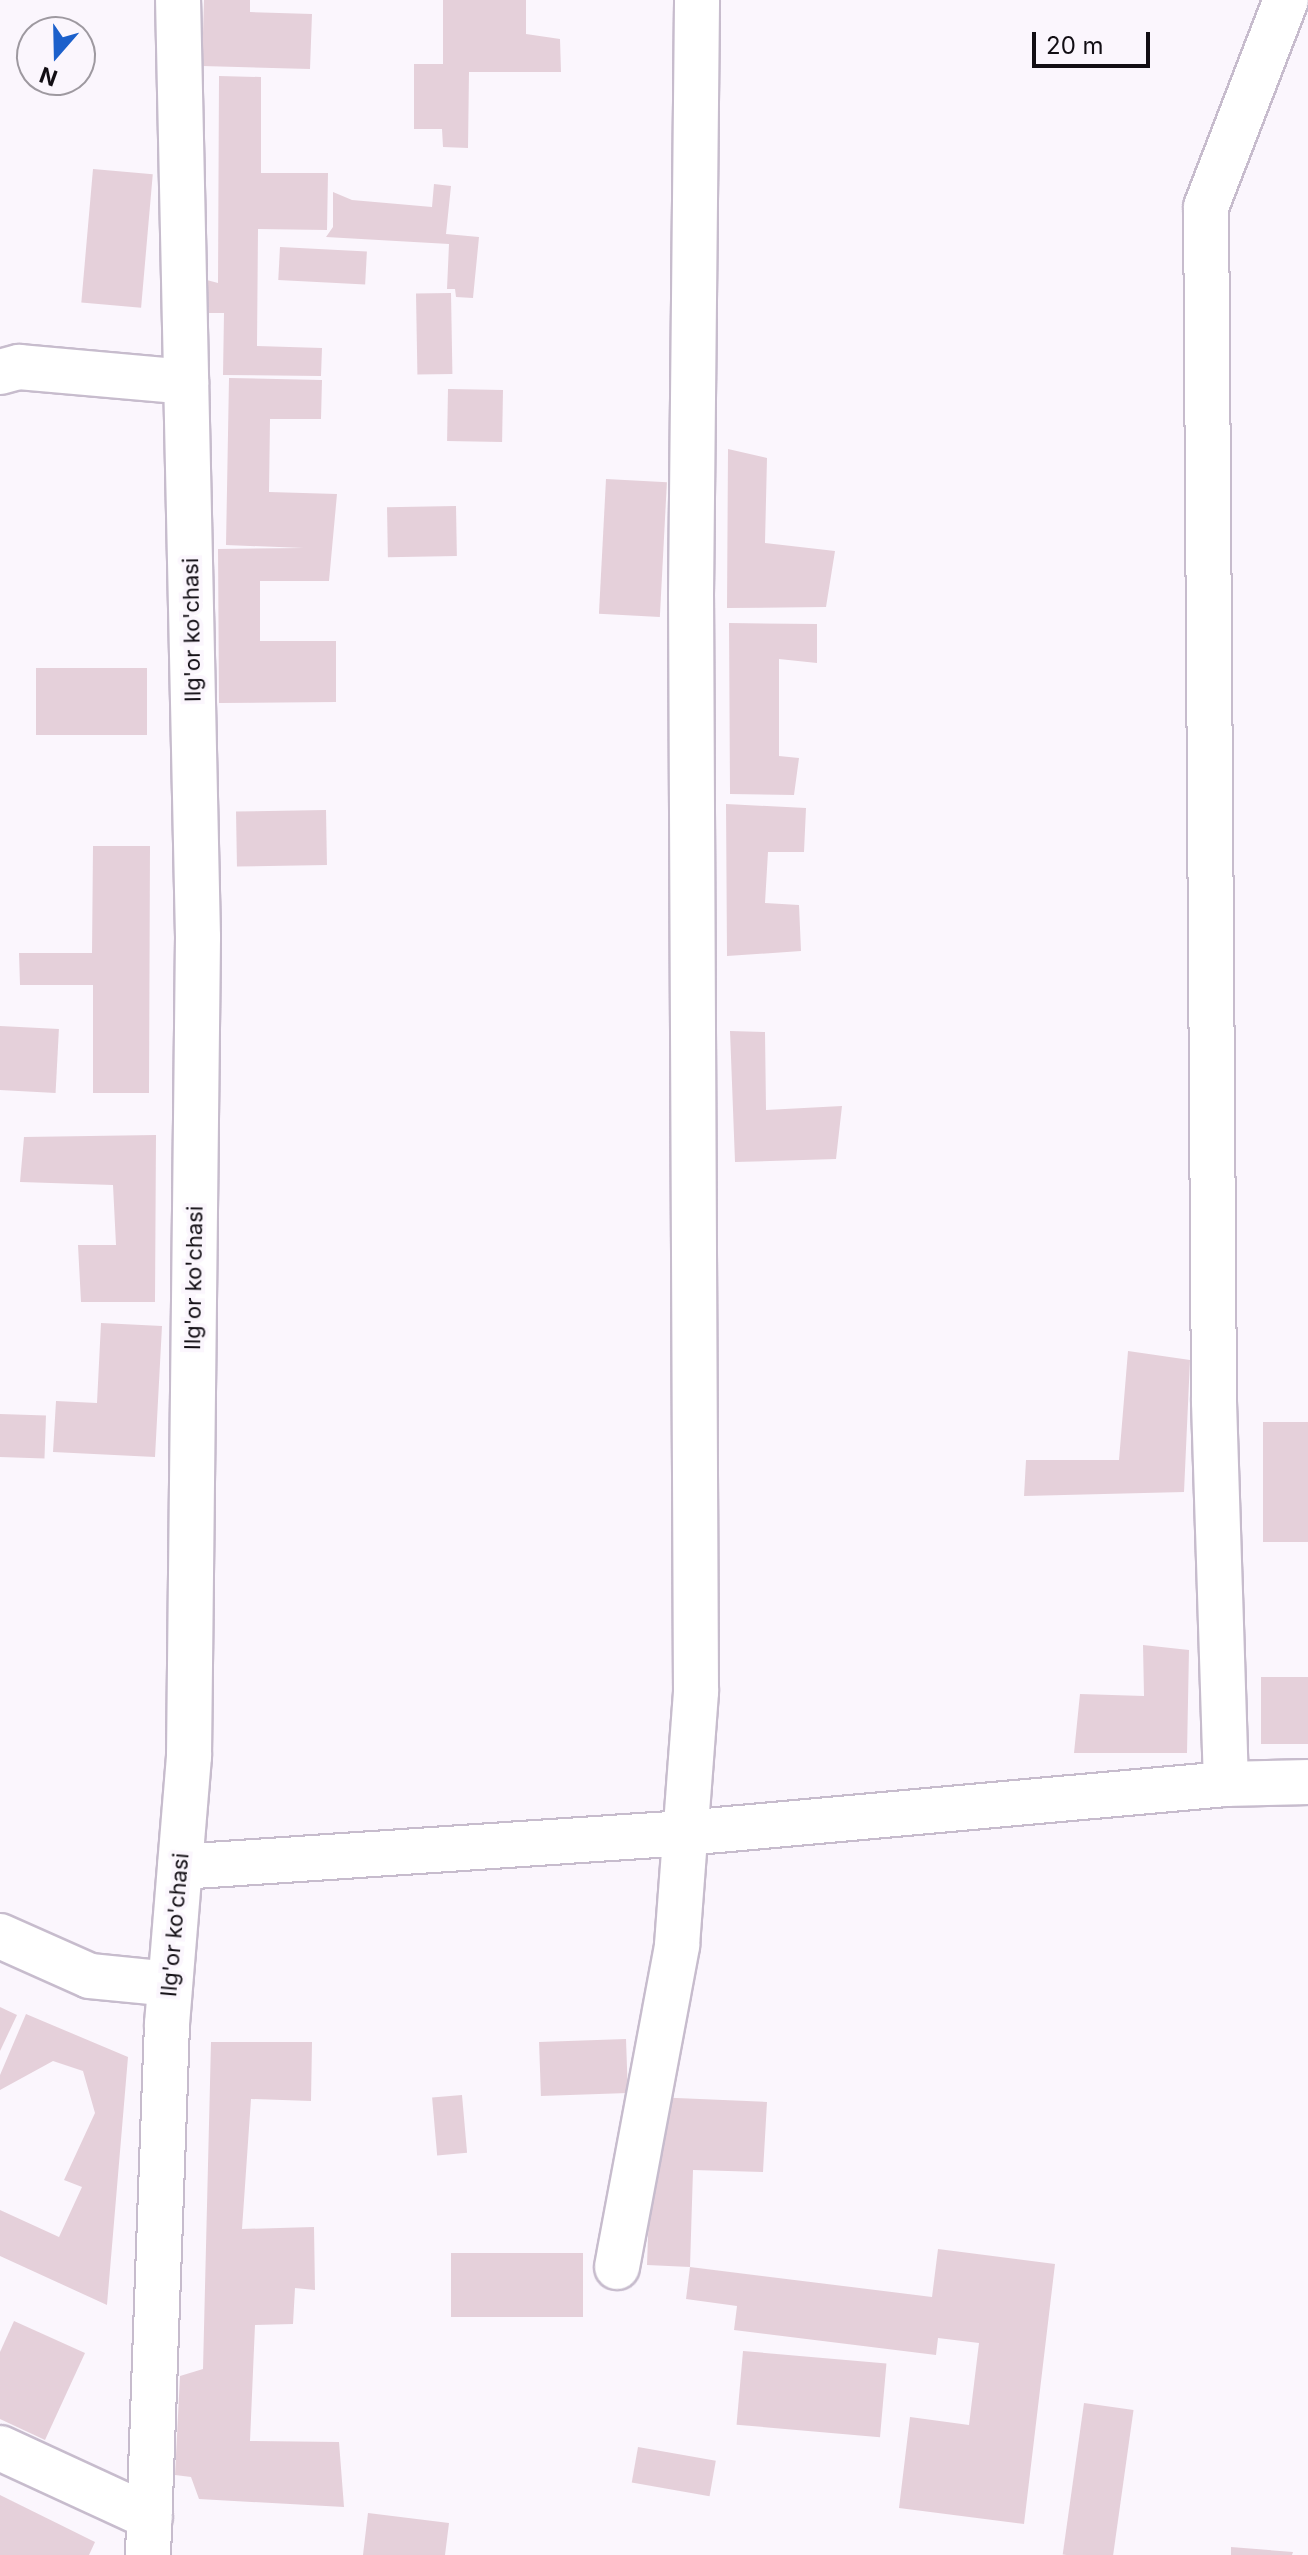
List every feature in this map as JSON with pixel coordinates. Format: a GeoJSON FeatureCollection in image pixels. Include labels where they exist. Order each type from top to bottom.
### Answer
{"type":"FeatureCollection","features":[{"type":"Feature","properties":{"kind":"street","name":"Ilg'or ko'chasi"},"geometry":{"type":"LineString","coordinates":[[149,2536],[170,1984],[189,1756],[198,937],[178,0]]}},
{"type":"Feature","properties":{"kind":"street"},"geometry":{"type":"LineString","coordinates":[[617,2267],[677,1945],[696,1692],[691,596],[697,0]]}},
{"type":"Feature","properties":{"kind":"street"},"geometry":{"type":"LineString","coordinates":[[1226,1784],[1214,1402],[1206,207],[1286,0]]}},
{"type":"Feature","properties":{"kind":"street"},"geometry":{"type":"LineString","coordinates":[[0,372],[19,367],[186,382]]}},
{"type":"Feature","properties":{"kind":"street"},"geometry":{"type":"LineString","coordinates":[[180,1867],[685,1833],[1226,1784],[1308,1782]]}},
{"type":"Feature","properties":{"kind":"street"},"geometry":{"type":"LineString","coordinates":[[0,1936],[90,1976],[170,1984]]}},
{"type":"Feature","properties":{"kind":"street"},"geometry":{"type":"LineString","coordinates":[[0,2448],[149,2536]]}},
{"type":"Feature","properties":{"kind":"building"},"geometry":{"type":"Polygon","coordinates":[[[204,0],[250,0],[250,12],[312,14],[310,69],[202,66],[204,0]]]}},
{"type":"Feature","properties":{"kind":"building"},"geometry":{"type":"Polygon","coordinates":[[[443,0],[526,0],[526,34],[560,39],[561,72],[469,72],[468,148],[443,147],[442,129],[414,129],[414,64],[443,64],[443,0]]]}},
{"type":"Feature","properties":{"kind":"building"},"geometry":{"type":"Polygon","coordinates":[[[219,76],[261,77],[261,173],[328,173],[327,230],[258,229],[257,346],[322,348],[321,376],[223,375],[224,313],[203,313],[203,279],[218,283],[219,76]]]}},
{"type":"Feature","properties":{"kind":"building"},"geometry":{"type":"Polygon","coordinates":[[[93,169],[153,174],[141,308],[81,302],[93,169]]]}},
{"type":"Feature","properties":{"kind":"building"},"geometry":{"type":"Polygon","coordinates":[[[434,184],[451,186],[446,234],[479,237],[473,298],[456,297],[455,289],[447,289],[449,244],[326,237],[333,227],[333,192],[352,200],[432,207],[434,184]]]}},
{"type":"Feature","properties":{"kind":"building"},"geometry":{"type":"Polygon","coordinates":[[[280,247],[367,252],[365,285],[278,280],[280,247]]]}},
{"type":"Feature","properties":{"kind":"building"},"geometry":{"type":"Polygon","coordinates":[[[451,293],[452,374],[417,375],[416,294],[451,293]]]}},
{"type":"Feature","properties":{"kind":"building"},"geometry":{"type":"Polygon","coordinates":[[[229,378],[322,380],[321,419],[270,419],[269,492],[337,494],[329,581],[260,581],[260,641],[336,641],[336,702],[219,703],[218,549],[304,548],[226,545],[229,378]]]}},
{"type":"Feature","properties":{"kind":"building"},"geometry":{"type":"Polygon","coordinates":[[[448,389],[503,390],[502,442],[447,441],[448,389]]]}},
{"type":"Feature","properties":{"kind":"building"},"geometry":{"type":"Polygon","coordinates":[[[728,449],[767,458],[765,543],[835,551],[826,607],[727,608],[728,449]]]}},
{"type":"Feature","properties":{"kind":"building"},"geometry":{"type":"Polygon","coordinates":[[[606,479],[667,482],[660,617],[599,614],[606,479]]]}},
{"type":"Feature","properties":{"kind":"building"},"geometry":{"type":"Polygon","coordinates":[[[456,506],[457,556],[388,557],[387,507],[456,506]]]}},
{"type":"Feature","properties":{"kind":"building"},"geometry":{"type":"Polygon","coordinates":[[[729,623],[817,624],[817,663],[779,659],[779,756],[799,758],[794,795],[730,794],[729,623]]]}},
{"type":"Feature","properties":{"kind":"building"},"geometry":{"type":"Polygon","coordinates":[[[36,668],[147,668],[147,735],[36,735],[36,668]]]}},
{"type":"Feature","properties":{"kind":"building"},"geometry":{"type":"Polygon","coordinates":[[[726,804],[806,808],[804,852],[768,852],[765,903],[799,905],[801,951],[727,956],[726,804]]]}},
{"type":"Feature","properties":{"kind":"building"},"geometry":{"type":"Polygon","coordinates":[[[326,810],[327,865],[237,867],[236,812],[326,810]]]}},
{"type":"Feature","properties":{"kind":"building"},"geometry":{"type":"Polygon","coordinates":[[[93,846],[150,846],[149,1093],[93,1093],[93,985],[20,985],[19,953],[92,953],[93,846]]]}},
{"type":"Feature","properties":{"kind":"building"},"geometry":{"type":"Polygon","coordinates":[[[0,1026],[59,1029],[56,1093],[0,1090],[0,1026]]]}},
{"type":"Feature","properties":{"kind":"building"},"geometry":{"type":"Polygon","coordinates":[[[730,1031],[765,1032],[766,1110],[842,1106],[836,1159],[735,1162],[730,1031]]]}},
{"type":"Feature","properties":{"kind":"building"},"geometry":{"type":"Polygon","coordinates":[[[156,1135],[155,1302],[81,1302],[78,1245],[116,1245],[113,1185],[20,1182],[24,1137],[156,1135]]]}},
{"type":"Feature","properties":{"kind":"building"},"geometry":{"type":"Polygon","coordinates":[[[101,1323],[162,1326],[155,1457],[53,1452],[56,1401],[97,1403],[101,1323]]]}},
{"type":"Feature","properties":{"kind":"building"},"geometry":{"type":"Polygon","coordinates":[[[1128,1351],[1190,1360],[1184,1492],[1024,1496],[1026,1460],[1119,1460],[1128,1351]]]}},
{"type":"Feature","properties":{"kind":"building"},"geometry":{"type":"Polygon","coordinates":[[[0,1414],[46,1416],[44,1459],[0,1457],[0,1414]]]}},
{"type":"Feature","properties":{"kind":"building"},"geometry":{"type":"Polygon","coordinates":[[[1263,1422],[1308,1422],[1308,1542],[1263,1542],[1263,1422]]]}},
{"type":"Feature","properties":{"kind":"building"},"geometry":{"type":"Polygon","coordinates":[[[1143,1645],[1189,1650],[1187,1753],[1074,1753],[1080,1694],[1144,1696],[1143,1645]]]}},
{"type":"Feature","properties":{"kind":"building"},"geometry":{"type":"Polygon","coordinates":[[[1261,1677],[1308,1677],[1308,1744],[1261,1744],[1261,1677]]]}},
{"type":"Feature","properties":{"kind":"building"},"geometry":{"type":"Polygon","coordinates":[[[0,2007],[17,2015],[0,2051],[0,2007]]]}},
{"type":"Feature","properties":{"kind":"building"},"geometry":{"type":"Polygon","coordinates":[[[26,2014],[128,2057],[107,2305],[0,2256],[0,2210],[59,2237],[82,2187],[64,2180],[95,2113],[83,2071],[53,2061],[0,2090],[0,2075],[26,2014]]]}},
{"type":"Feature","properties":{"kind":"building"},"geometry":{"type":"Polygon","coordinates":[[[626,2039],[628,2093],[541,2096],[539,2042],[626,2039]]]}},
{"type":"Feature","properties":{"kind":"building"},"geometry":{"type":"Polygon","coordinates":[[[211,2042],[312,2042],[311,2101],[251,2099],[242,2229],[314,2227],[315,2290],[295,2288],[293,2324],[255,2325],[250,2441],[339,2442],[344,2507],[199,2499],[191,2477],[175,2475],[180,2376],[203,2369],[211,2042]]]}},
{"type":"Feature","properties":{"kind":"building"},"geometry":{"type":"Polygon","coordinates":[[[462,2095],[467,2153],[437,2155],[432,2098],[462,2095]]]}},
{"type":"Feature","properties":{"kind":"building"},"geometry":{"type":"Polygon","coordinates":[[[653,2097],[767,2102],[763,2172],[693,2170],[690,2267],[647,2265],[653,2097]]]}},
{"type":"Feature","properties":{"kind":"building"},"geometry":{"type":"Polygon","coordinates":[[[938,2249],[1055,2264],[1024,2524],[899,2508],[910,2417],[969,2425],[979,2343],[938,2338],[936,2355],[734,2330],[737,2306],[686,2299],[690,2267],[932,2297],[938,2249]]]}},
{"type":"Feature","properties":{"kind":"building"},"geometry":{"type":"Polygon","coordinates":[[[451,2253],[583,2253],[583,2317],[451,2317],[451,2253]]]}},
{"type":"Feature","properties":{"kind":"building"},"geometry":{"type":"Polygon","coordinates":[[[14,2321],[85,2353],[45,2440],[0,2419],[0,2352],[14,2321]]]}},
{"type":"Feature","properties":{"kind":"building"},"geometry":{"type":"Polygon","coordinates":[[[743,2351],[886,2364],[880,2437],[737,2425],[743,2351]]]}},
{"type":"Feature","properties":{"kind":"building"},"geometry":{"type":"Polygon","coordinates":[[[1084,2403],[1134,2410],[1113,2555],[1063,2555],[1084,2403]]]}},
{"type":"Feature","properties":{"kind":"building"},"geometry":{"type":"Polygon","coordinates":[[[638,2447],[716,2461],[710,2496],[632,2482],[638,2447]]]}},
{"type":"Feature","properties":{"kind":"building"},"geometry":{"type":"Polygon","coordinates":[[[0,2495],[95,2542],[89,2555],[0,2555],[0,2495]]]}},
{"type":"Feature","properties":{"kind":"building"},"geometry":{"type":"Polygon","coordinates":[[[368,2513],[449,2523],[445,2555],[363,2555],[368,2513]]]}},
{"type":"Feature","properties":{"kind":"building"},"geometry":{"type":"Polygon","coordinates":[[[1231,2547],[1293,2552],[1292,2555],[1231,2555],[1231,2547]]]}}]}
